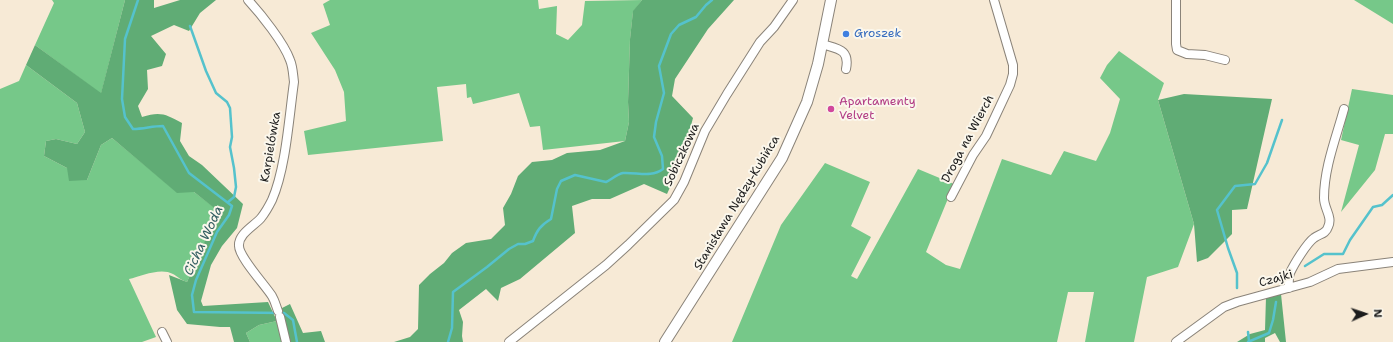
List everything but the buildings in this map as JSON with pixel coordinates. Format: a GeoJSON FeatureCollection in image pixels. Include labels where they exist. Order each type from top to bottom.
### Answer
{"type":"FeatureCollection","features":[{"type":"Feature","properties":{"kind":"street","name":"Karpielówka"},"geometry":{"type":"LineString","coordinates":[[248,0],[282,45],[290,61],[294,82],[283,159],[276,190],[261,218],[244,234],[238,245],[243,258],[272,297],[279,314],[286,342]]}},
{"type":"Feature","properties":{"kind":"street","name":"Sobiczkowa"},"geometry":{"type":"LineString","coordinates":[[509,342],[606,265],[628,246],[674,200],[684,182],[705,131],[727,94],[760,42],[774,27],[793,0]]}},
{"type":"Feature","properties":{"kind":"street","name":"Stanisława Nędzy-Kubińca"},"geometry":{"type":"LineString","coordinates":[[665,342],[782,158],[807,102],[822,44],[831,0]]}},
{"type":"Feature","properties":{"kind":"street","name":"Droga na Wierch"},"geometry":{"type":"LineString","coordinates":[[951,197],[973,155],[986,136],[1010,85],[1013,74],[1013,65],[994,0]]}},
{"type":"Feature","properties":{"kind":"street"},"geometry":{"type":"LineString","coordinates":[[1176,0],[1177,50],[1187,54],[1205,55],[1225,60]]}},
{"type":"Feature","properties":{"kind":"street"},"geometry":{"type":"LineString","coordinates":[[822,44],[843,51],[846,57],[846,69]]}},
{"type":"Feature","properties":{"kind":"street"},"geometry":{"type":"LineString","coordinates":[[1289,288],[1288,280],[1290,273],[1297,261],[1311,241],[1316,236],[1328,230],[1330,224],[1330,218],[1324,203],[1324,182],[1344,109]]}},
{"type":"Feature","properties":{"kind":"street","name":"Czajki"},"geometry":{"type":"LineString","coordinates":[[1176,342],[1224,307],[1237,302],[1310,282],[1338,269],[1393,262]]}},
{"type":"Feature","properties":{"kind":"street"},"geometry":{"type":"LineString","coordinates":[[162,332],[167,342]]}},
{"type":"Feature","properties":{"kind":"green space"},"geometry":{"type":"Polygon","coordinates":[[[52,0],[125,0],[101,94],[35,45],[54,3],[52,0]]]}},
{"type":"Feature","properties":{"kind":"green space"},"geometry":{"type":"Polygon","coordinates":[[[125,0],[154,0],[154,8],[180,0],[216,0],[200,13],[189,31],[174,25],[151,36],[166,54],[162,66],[147,70],[148,89],[138,106],[142,117],[154,114],[163,114],[182,123],[180,141],[189,156],[202,165],[243,204],[237,228],[222,246],[211,265],[201,301],[203,306],[268,302],[277,321],[259,325],[246,333],[250,342],[234,342],[230,327],[187,324],[177,310],[169,275],[187,282],[218,211],[194,192],[177,193],[112,138],[101,145],[87,180],[69,181],[67,168],[44,156],[46,141],[56,139],[77,144],[85,132],[77,103],[26,65],[35,45],[101,93],[125,0]]]}},
{"type":"Feature","properties":{"kind":"green space"},"geometry":{"type":"Polygon","coordinates":[[[330,0],[538,0],[539,9],[557,6],[556,34],[568,40],[582,25],[585,1],[642,0],[633,12],[630,39],[628,102],[629,122],[625,141],[543,150],[540,126],[530,127],[519,93],[473,104],[471,97],[467,98],[466,84],[437,87],[443,141],[308,155],[304,131],[346,121],[344,92],[335,70],[311,33],[330,25],[323,4],[330,0]]]}},
{"type":"Feature","properties":{"kind":"green space"},"geometry":{"type":"Polygon","coordinates":[[[642,0],[734,0],[708,29],[675,79],[672,96],[693,118],[681,163],[667,194],[644,184],[610,199],[592,199],[572,206],[575,233],[520,279],[501,288],[498,301],[486,289],[459,310],[463,322],[463,342],[394,342],[410,337],[418,329],[419,285],[444,263],[452,253],[466,243],[491,239],[505,225],[503,208],[511,194],[518,176],[532,162],[552,160],[567,153],[600,150],[625,141],[629,122],[628,102],[630,39],[633,11],[642,0]]]}},
{"type":"Feature","properties":{"kind":"green space"},"geometry":{"type":"Polygon","coordinates":[[[1354,0],[1393,0],[1393,24],[1354,0]]]}},
{"type":"Feature","properties":{"kind":"green space"},"geometry":{"type":"Polygon","coordinates":[[[1119,51],[1164,83],[1158,100],[1194,224],[1178,267],[1147,277],[1134,342],[1085,342],[1094,292],[1068,292],[1057,342],[732,342],[781,225],[825,163],[870,182],[851,226],[871,237],[851,276],[857,279],[918,169],[954,184],[926,252],[946,265],[960,269],[1002,159],[1051,175],[1064,151],[1096,161],[1110,133],[1120,99],[1100,78],[1107,65],[1119,51]]]}},
{"type":"Feature","properties":{"kind":"green space"},"geometry":{"type":"Polygon","coordinates":[[[26,65],[77,103],[85,132],[77,144],[56,139],[46,141],[44,156],[87,180],[101,145],[112,138],[177,192],[194,192],[219,211],[187,282],[173,274],[163,271],[129,279],[156,337],[142,342],[0,342],[0,89],[19,81],[26,65]]]}},
{"type":"Feature","properties":{"kind":"green space"},"geometry":{"type":"Polygon","coordinates":[[[1352,89],[1393,95],[1393,134],[1385,134],[1375,170],[1341,212],[1359,145],[1341,140],[1352,89]]]}},
{"type":"Feature","properties":{"kind":"green space"},"geometry":{"type":"Polygon","coordinates":[[[1184,94],[1272,99],[1247,209],[1232,210],[1232,234],[1208,258],[1197,262],[1194,224],[1158,100],[1184,94]]]}},
{"type":"Feature","properties":{"kind":"green space"},"geometry":{"type":"Polygon","coordinates":[[[1281,294],[1286,342],[1280,342],[1275,333],[1265,338],[1265,342],[1237,342],[1250,334],[1265,330],[1266,297],[1281,294]]]}},
{"type":"Feature","properties":{"kind":"green space"},"geometry":{"type":"Polygon","coordinates":[[[290,304],[303,333],[321,331],[325,342],[288,342],[280,309],[290,304]]]}},
{"type":"Feature","properties":{"kind":"green space"},"geometry":{"type":"Polygon","coordinates":[[[277,321],[283,342],[250,342],[246,333],[259,325],[277,321]]]}},
{"type":"Feature","properties":{"kind":"waterway","name":"Cicha Woda"},"geometry":{"type":"LineString","coordinates":[[138,0],[125,39],[122,99],[125,117],[133,129],[163,126],[189,173],[232,206],[229,215],[217,232],[196,280],[192,295],[194,312],[284,313],[293,320],[297,342]]}},
{"type":"Feature","properties":{"kind":"waterway"},"geometry":{"type":"LineString","coordinates":[[448,342],[452,328],[453,292],[509,249],[518,244],[525,244],[533,241],[540,228],[551,219],[557,189],[561,181],[575,175],[606,182],[623,173],[649,174],[663,169],[662,156],[654,137],[656,122],[664,93],[659,66],[671,34],[679,25],[696,17],[712,0]]}},
{"type":"Feature","properties":{"kind":"waterway"},"geometry":{"type":"LineString","coordinates":[[190,26],[206,71],[216,93],[227,102],[230,108],[232,137],[230,147],[236,187],[234,197],[228,202]]}},
{"type":"Feature","properties":{"kind":"waterway"},"geometry":{"type":"LineString","coordinates":[[1237,288],[1237,273],[1217,210],[1235,186],[1255,184],[1267,163],[1282,120]]}},
{"type":"Feature","properties":{"kind":"waterway"},"geometry":{"type":"LineString","coordinates":[[1305,266],[1324,254],[1343,254],[1350,240],[1373,207],[1382,205],[1393,195]]}},
{"type":"Feature","properties":{"kind":"waterway"},"geometry":{"type":"LineString","coordinates":[[1248,342],[1269,333],[1276,302]]}},
{"type":"Feature","properties":{"kind":"waterway"},"geometry":{"type":"LineString","coordinates":[[1248,332],[1249,341]]}},
{"type":"Feature","properties":{"kind":"place","name":"Groszek"},"geometry":{"type":"Point","coordinates":[846,34]}},
{"type":"Feature","properties":{"kind":"place","name":"Apartamenty Velvet"},"geometry":{"type":"Point","coordinates":[831,109]}}]}
